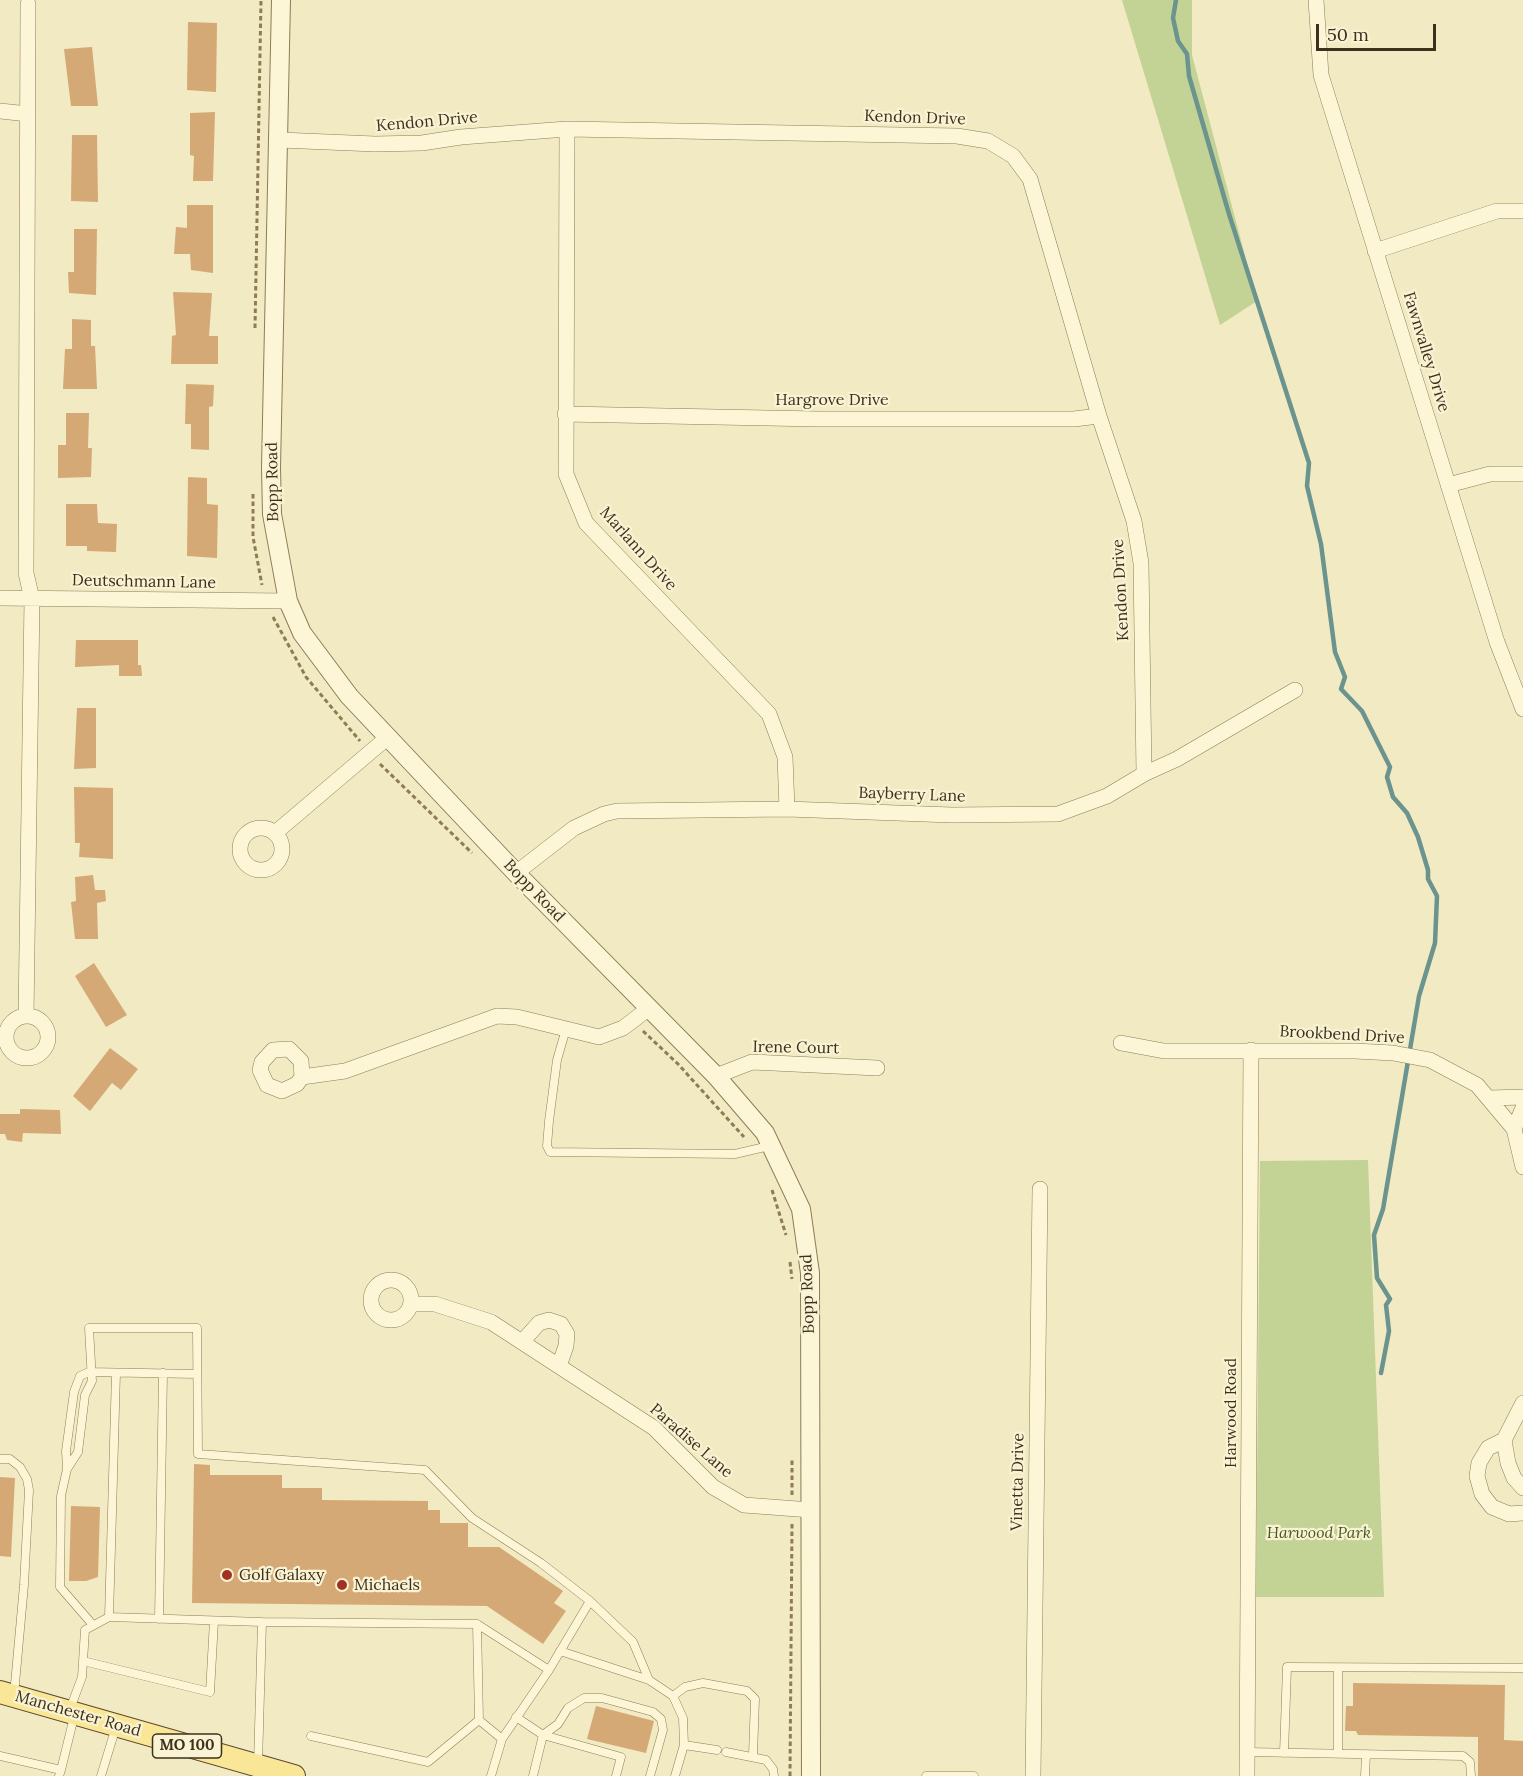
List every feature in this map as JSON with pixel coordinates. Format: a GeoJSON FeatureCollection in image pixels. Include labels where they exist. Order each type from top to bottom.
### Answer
{"type":"FeatureCollection","features":[{"type":"Feature","properties":{"kind":"main road","name":"Manchester Road"},"geometry":{"type":"LineString","coordinates":[[7,1694],[258,1771],[294,1776]]}},
{"type":"Feature","properties":{"kind":"street","name":"Bopp Road"},"geometry":{"type":"LineString","coordinates":[[281,0],[280,140],[271,467],[272,514],[288,601],[302,633],[323,664],[388,737],[516,873],[716,1076],[765,1133],[801,1209],[810,1273],[811,1776]]}},
{"type":"Feature","properties":{"kind":"street","name":"Fawnvalley Drive"},"geometry":{"type":"LineString","coordinates":[[1316,0],[1321,75],[1497,642],[1523,709]]}},
{"type":"Feature","properties":{"kind":"street"},"geometry":{"type":"LineString","coordinates":[[26,1016],[32,598],[26,573],[28,4]]}},
{"type":"Feature","properties":{"kind":"street"},"geometry":{"type":"LineString","coordinates":[[0,111],[28,114]]}},
{"type":"Feature","properties":{"kind":"street","name":"Kendon Drive"},"geometry":{"type":"LineString","coordinates":[[280,140],[375,144],[422,143],[461,137],[567,129],[957,136],[988,141],[1013,156],[1030,179],[1099,416],[1134,521],[1141,563],[1144,774]]}},
{"type":"Feature","properties":{"kind":"street","name":"Marlann Drive"},"geometry":{"type":"LineString","coordinates":[[567,129],[566,474],[586,522],[769,714],[785,757],[787,809]]}},
{"type":"Feature","properties":{"kind":"street"},"geometry":{"type":"LineString","coordinates":[[1375,251],[1497,211],[1523,212]]}},
{"type":"Feature","properties":{"kind":"street","name":"Hargrove Drive"},"geometry":{"type":"LineString","coordinates":[[565,414],[818,419],[1074,419],[1099,416]]}},
{"type":"Feature","properties":{"kind":"street"},"geometry":{"type":"LineString","coordinates":[[1448,485],[1490,474],[1523,474]]}},
{"type":"Feature","properties":{"kind":"street","name":"Deutschmann Lane"},"geometry":{"type":"LineString","coordinates":[[0,598],[288,601]]}},
{"type":"Feature","properties":{"kind":"street","name":"Bayberry Lane"},"geometry":{"type":"LineString","coordinates":[[516,873],[574,828],[604,814],[617,811],[787,809],[951,815],[1058,814],[1107,796],[1144,774],[1177,759],[1295,690]]}},
{"type":"Feature","properties":{"kind":"street"},"geometry":{"type":"LineString","coordinates":[[275,833],[388,737]]}},
{"type":"Feature","properties":{"kind":"street"},"geometry":{"type":"LineString","coordinates":[[302,1077],[345,1071],[497,1016],[517,1017],[599,1037],[623,1028],[648,1009]]}},
{"type":"Feature","properties":{"kind":"street","name":"Brookbend Drive"},"geometry":{"type":"LineString","coordinates":[[1122,1043],[1164,1051],[1200,1053],[1251,1050],[1393,1053],[1424,1058],[1458,1074],[1490,1098],[1514,1129]]}},
{"type":"Feature","properties":{"kind":"street","name":"Harwood Road"},"geometry":{"type":"LineString","coordinates":[[1247,1776],[1251,1050]]}},
{"type":"Feature","properties":{"kind":"street","name":"Irene Court"},"geometry":{"type":"LineString","coordinates":[[716,1076],[752,1062],[877,1068]]}},
{"type":"Feature","properties":{"kind":"street"},"geometry":{"type":"LineString","coordinates":[[1490,1098],[1523,1097]]}},
{"type":"Feature","properties":{"kind":"street"},"geometry":{"type":"LineString","coordinates":[[1523,1108],[1514,1129],[1523,1167]]}},
{"type":"Feature","properties":{"kind":"street","name":"Vinetta Drive"},"geometry":{"type":"LineString","coordinates":[[1033,1776],[1040,1189]]}},
{"type":"Feature","properties":{"kind":"street","name":"Paradise Lane"},"geometry":{"type":"LineString","coordinates":[[411,1304],[435,1304],[491,1322],[654,1428],[713,1487],[744,1505],[811,1510]]}},
{"type":"Feature","properties":{"kind":"street"},"geometry":{"type":"LineString","coordinates":[[522,1342],[539,1323],[549,1320],[561,1324],[567,1334],[566,1346],[559,1366]]}},
{"type":"Feature","properties":{"kind":"street"},"geometry":{"type":"LineString","coordinates":[[1523,1403],[1504,1440],[1488,1448],[1479,1463],[1476,1476],[1482,1494],[1492,1507],[1509,1514],[1523,1513]]}},
{"type":"Feature","properties":{"kind":"street"},"geometry":{"type":"LineString","coordinates":[[1504,1440],[1508,1463],[1514,1478],[1523,1488]]}},
{"type":"Feature","properties":{"kind":"lane"},"geometry":{"type":"LineString","coordinates":[[566,1029],[557,1060],[550,1111],[547,1146],[550,1152],[735,1155],[771,1146]]}},
{"type":"Feature","properties":{"kind":"lane"},"geometry":{"type":"LineString","coordinates":[[89,1372],[89,1328],[197,1328],[198,1454],[425,1470],[472,1518],[541,1563],[590,1601],[633,1642],[649,1680]]}},
{"type":"Feature","properties":{"kind":"lane"},"geometry":{"type":"LineString","coordinates":[[93,1625],[60,1587],[61,1496],[67,1469],[66,1451],[74,1392],[81,1376],[89,1372],[197,1374]]}},
{"type":"Feature","properties":{"kind":"lane"},"geometry":{"type":"LineString","coordinates":[[109,1617],[116,1373]]}},
{"type":"Feature","properties":{"kind":"lane"},"geometry":{"type":"LineString","coordinates":[[159,1619],[163,1373]]}},
{"type":"Feature","properties":{"kind":"lane"},"geometry":{"type":"LineString","coordinates":[[0,1459],[10,1459],[20,1467],[27,1479],[29,1490],[24,1584],[7,1694]]}},
{"type":"Feature","properties":{"kind":"lane"},"geometry":{"type":"LineString","coordinates":[[491,1776],[502,1739],[549,1670],[590,1601]]}},
{"type":"Feature","properties":{"kind":"lane"},"geometry":{"type":"LineString","coordinates":[[0,1756],[60,1773],[82,1677],[85,1630],[109,1617],[262,1622],[477,1624],[549,1670]]}},
{"type":"Feature","properties":{"kind":"lane"},"geometry":{"type":"LineString","coordinates":[[83,1661],[210,1692],[214,1621]]}},
{"type":"Feature","properties":{"kind":"lane"},"geometry":{"type":"LineString","coordinates":[[258,1771],[262,1622]]}},
{"type":"Feature","properties":{"kind":"lane"},"geometry":{"type":"LineString","coordinates":[[477,1624],[479,1719],[502,1739]]}},
{"type":"Feature","properties":{"kind":"lane"},"geometry":{"type":"LineString","coordinates":[[560,1651],[649,1680],[673,1696],[683,1718],[684,1745],[675,1776]]}},
{"type":"Feature","properties":{"kind":"lane"},"geometry":{"type":"LineString","coordinates":[[1284,1753],[1287,1667],[1523,1668]]}},
{"type":"Feature","properties":{"kind":"lane"},"geometry":{"type":"LineString","coordinates":[[1338,1668],[1338,1753]]}},
{"type":"Feature","properties":{"kind":"lane"},"geometry":{"type":"LineString","coordinates":[[673,1696],[686,1687],[703,1683],[747,1691],[755,1700],[753,1755]]}},
{"type":"Feature","properties":{"kind":"lane"},"geometry":{"type":"LineString","coordinates":[[533,1776],[543,1735],[558,1724],[568,1708],[584,1698],[602,1698],[653,1712],[661,1719],[663,1730],[650,1776]]}},
{"type":"Feature","properties":{"kind":"lane"},"geometry":{"type":"LineString","coordinates":[[516,1717],[543,1735],[621,1757],[616,1776]]}},
{"type":"Feature","properties":{"kind":"lane"},"geometry":{"type":"LineString","coordinates":[[311,1736],[428,1762],[479,1719]]}},
{"type":"Feature","properties":{"kind":"lane"},"geometry":{"type":"LineString","coordinates":[[101,1776],[117,1726]]}},
{"type":"Feature","properties":{"kind":"lane"},"geometry":{"type":"LineString","coordinates":[[684,1745],[717,1750]]}},
{"type":"Feature","properties":{"kind":"lane"},"geometry":{"type":"LineString","coordinates":[[726,1752],[753,1755],[766,1760],[773,1769],[774,1776]]}},
{"type":"Feature","properties":{"kind":"lane"},"geometry":{"type":"LineString","coordinates":[[1247,1752],[1463,1755],[1470,1762],[1471,1776]]}},
{"type":"Feature","properties":{"kind":"lane"},"geometry":{"type":"LineString","coordinates":[[1365,1776],[1366,1754]]}},
{"type":"Feature","properties":{"kind":"lane"},"geometry":{"type":"LineString","coordinates":[[926,1776],[974,1776]]}},
{"type":"Feature","properties":{"kind":"green space"},"geometry":{"type":"Polygon","coordinates":[[[1122,0],[1192,0],[1192,55],[1257,301],[1220,325],[1122,0]]]}},
{"type":"Feature","properties":{"kind":"green space","name":"Harwood Park"},"geometry":{"type":"Polygon","coordinates":[[[1368,1160],[1384,1597],[1256,1597],[1260,1161],[1368,1160]]]}},
{"type":"Feature","properties":{"kind":"building"},"geometry":{"type":"Polygon","coordinates":[[[188,22],[217,23],[216,92],[187,90],[188,22]]]}},
{"type":"Feature","properties":{"kind":"building"},"geometry":{"type":"Polygon","coordinates":[[[92,47],[98,106],[71,106],[64,49],[92,47]]]}},
{"type":"Feature","properties":{"kind":"building"},"geometry":{"type":"Polygon","coordinates":[[[215,112],[213,181],[193,181],[194,156],[190,155],[190,113],[215,112]]]}},
{"type":"Feature","properties":{"kind":"building"},"geometry":{"type":"Polygon","coordinates":[[[72,135],[97,135],[98,202],[71,201],[72,135]]]}},
{"type":"Feature","properties":{"kind":"building"},"geometry":{"type":"Polygon","coordinates":[[[187,205],[213,205],[213,273],[191,270],[190,254],[174,254],[176,227],[187,228],[187,205]]]}},
{"type":"Feature","properties":{"kind":"building"},"geometry":{"type":"Polygon","coordinates":[[[74,229],[97,229],[96,295],[69,293],[68,272],[74,272],[74,229]]]}},
{"type":"Feature","properties":{"kind":"building"},"geometry":{"type":"Polygon","coordinates":[[[173,292],[212,293],[209,336],[218,336],[218,364],[171,364],[172,336],[176,335],[173,292]]]}},
{"type":"Feature","properties":{"kind":"building"},"geometry":{"type":"Polygon","coordinates":[[[72,319],[91,320],[91,346],[95,346],[97,389],[63,389],[65,349],[72,349],[72,319]]]}},
{"type":"Feature","properties":{"kind":"building"},"geometry":{"type":"Polygon","coordinates":[[[186,384],[214,385],[213,406],[209,407],[209,450],[191,449],[191,424],[185,424],[186,384]]]}},
{"type":"Feature","properties":{"kind":"building"},"geometry":{"type":"Polygon","coordinates":[[[66,413],[89,413],[88,448],[92,448],[91,477],[58,478],[58,445],[66,445],[66,413]]]}},
{"type":"Feature","properties":{"kind":"building"},"geometry":{"type":"Polygon","coordinates":[[[188,477],[207,478],[207,504],[218,505],[217,558],[187,556],[188,477]]]}},
{"type":"Feature","properties":{"kind":"building"},"geometry":{"type":"Polygon","coordinates":[[[66,504],[97,504],[98,523],[117,524],[116,552],[87,551],[87,546],[66,546],[66,504]]]}},
{"type":"Feature","properties":{"kind":"building"},"geometry":{"type":"Polygon","coordinates":[[[76,640],[138,640],[138,665],[141,665],[142,676],[119,676],[119,665],[75,667],[76,640]]]}},
{"type":"Feature","properties":{"kind":"building"},"geometry":{"type":"Polygon","coordinates":[[[77,708],[96,708],[96,768],[74,769],[77,708]]]}},
{"type":"Feature","properties":{"kind":"building"},"geometry":{"type":"Polygon","coordinates":[[[74,787],[113,788],[113,859],[79,857],[80,843],[75,843],[74,787]]]}},
{"type":"Feature","properties":{"kind":"building"},"geometry":{"type":"Polygon","coordinates":[[[93,875],[95,890],[105,890],[106,901],[97,903],[98,939],[75,939],[71,902],[76,901],[75,877],[93,875]]]}},
{"type":"Feature","properties":{"kind":"building"},"geometry":{"type":"Polygon","coordinates":[[[94,963],[127,1015],[106,1027],[75,976],[94,963]]]}},
{"type":"Feature","properties":{"kind":"building"},"geometry":{"type":"Polygon","coordinates":[[[110,1048],[138,1069],[121,1090],[112,1083],[90,1111],[73,1096],[110,1048]]]}},
{"type":"Feature","properties":{"kind":"building"},"geometry":{"type":"Polygon","coordinates":[[[20,1109],[60,1110],[61,1134],[23,1133],[22,1142],[7,1140],[5,1134],[0,1134],[0,1114],[20,1114],[20,1109]]]}},
{"type":"Feature","properties":{"kind":"building"},"geometry":{"type":"Polygon","coordinates":[[[194,1464],[210,1465],[210,1475],[282,1475],[282,1488],[322,1488],[322,1500],[428,1501],[428,1510],[440,1510],[440,1523],[468,1523],[468,1547],[499,1547],[563,1591],[554,1603],[566,1611],[543,1644],[487,1606],[192,1603],[194,1464]]]}},
{"type":"Feature","properties":{"kind":"building"},"geometry":{"type":"Polygon","coordinates":[[[0,1477],[15,1478],[11,1557],[0,1556],[0,1477]]]}},
{"type":"Feature","properties":{"kind":"building"},"geometry":{"type":"Polygon","coordinates":[[[71,1506],[100,1507],[98,1577],[86,1581],[69,1581],[71,1506]]]}},
{"type":"Feature","properties":{"kind":"building"},"geometry":{"type":"Polygon","coordinates":[[[1353,1683],[1505,1685],[1504,1740],[1523,1741],[1523,1776],[1478,1776],[1478,1737],[1358,1735],[1356,1731],[1345,1731],[1346,1706],[1353,1706],[1353,1683]]]}},
{"type":"Feature","properties":{"kind":"building"},"geometry":{"type":"Polygon","coordinates":[[[596,1706],[654,1721],[646,1753],[587,1739],[596,1706]]]}},
{"type":"Feature","properties":{"kind":"waterway"},"geometry":{"type":"LineString","coordinates":[[1176,0],[1173,18],[1178,41],[1187,54],[1189,76],[1229,214],[1309,463],[1307,486],[1321,544],[1335,652],[1345,677],[1341,689],[1362,711],[1390,767],[1387,777],[1393,797],[1407,813],[1418,837],[1428,870],[1428,879],[1437,896],[1435,943],[1419,996],[1383,1209],[1374,1235],[1377,1278],[1390,1299],[1386,1305],[1389,1331],[1381,1373]]}},
{"type":"Feature","properties":{"kind":"place","name":"Golf Galaxy"},"geometry":{"type":"Point","coordinates":[227,1575]}},
{"type":"Feature","properties":{"kind":"place","name":"Michaels"},"geometry":{"type":"Point","coordinates":[342,1585]}}]}
